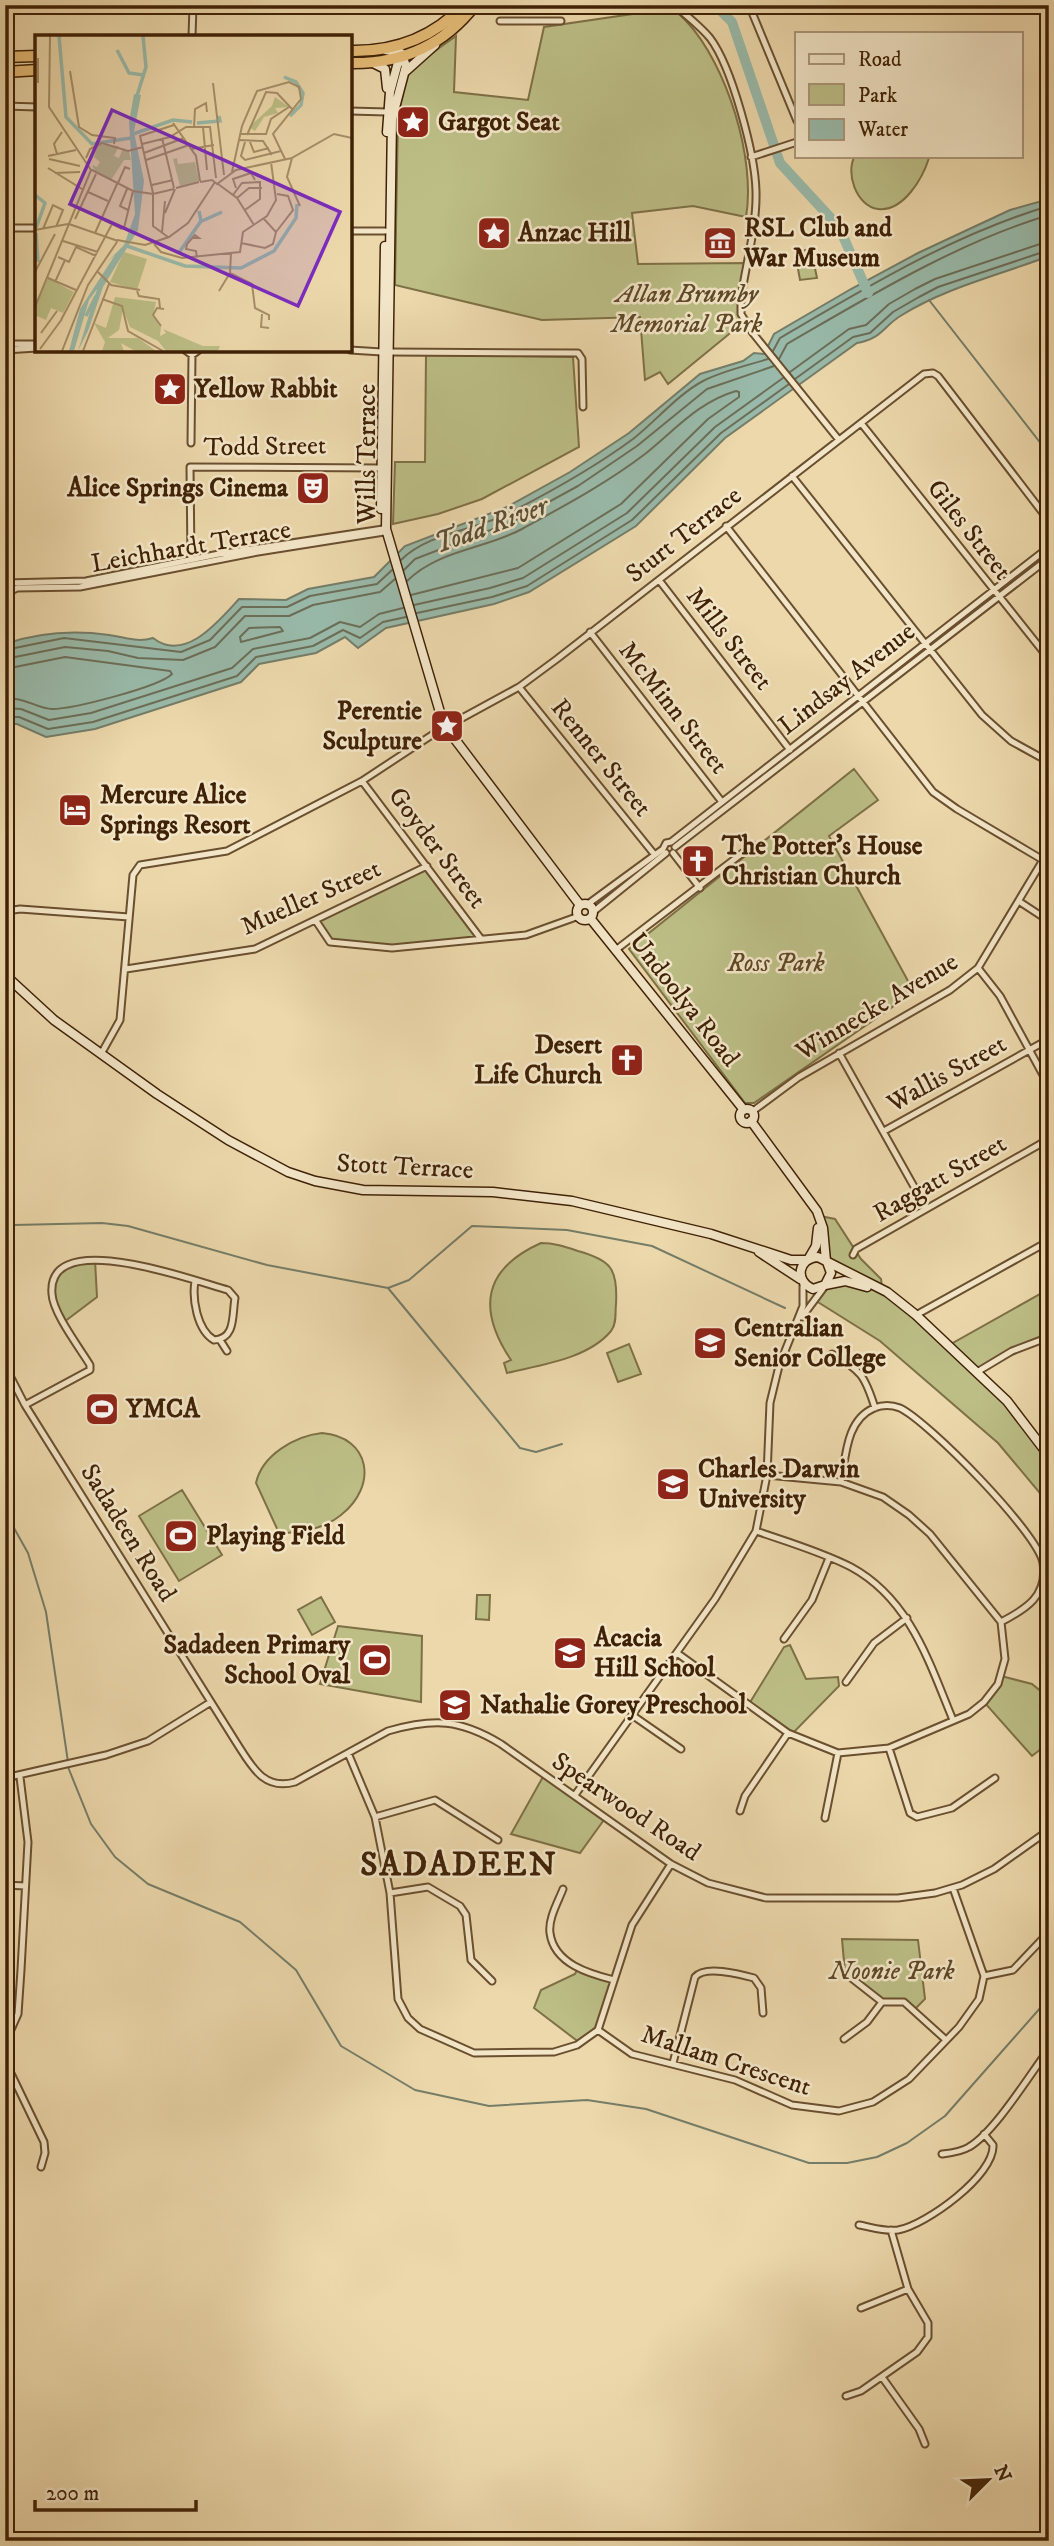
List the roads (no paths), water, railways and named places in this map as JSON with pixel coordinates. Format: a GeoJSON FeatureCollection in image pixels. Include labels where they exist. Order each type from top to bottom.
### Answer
{"type":"FeatureCollection","features":[{"type":"Feature","properties":{"kind":"highway"},"geometry":{"type":"LineString","coordinates":[[352,51],[384,50],[413,41],[441,26],[464,5]]}},
{"type":"Feature","properties":{"kind":"highway"},"geometry":{"type":"LineString","coordinates":[[352,63],[368,63],[401,56],[448,34],[475,5]]}},
{"type":"Feature","properties":{"kind":"highway"},"geometry":{"type":"LineString","coordinates":[[5,57],[35,56]]}},
{"type":"Feature","properties":{"kind":"highway"},"geometry":{"type":"LineString","coordinates":[[5,72],[35,70]]}},
{"type":"Feature","properties":{"kind":"main road"},"geometry":{"type":"LineString","coordinates":[[404,74],[412,63],[448,34]]}},
{"type":"Feature","properties":{"kind":"main road"},"geometry":{"type":"LineString","coordinates":[[384,50],[401,56],[413,41]]}},
{"type":"Feature","properties":{"kind":"main road","name":"Wills Terrace"},"geometry":{"type":"LineString","coordinates":[[390,112],[404,74],[401,56]]}},
{"type":"Feature","properties":{"kind":"main road","name":"Wills Terrace"},"geometry":{"type":"LineString","coordinates":[[386,532],[384,468],[390,112],[401,56]]}},
{"type":"Feature","properties":{"kind":"main road"},"geometry":{"type":"LineString","coordinates":[[368,63],[381,65],[387,73],[390,112]]}},
{"type":"Feature","properties":{"kind":"main road"},"geometry":{"type":"LineString","coordinates":[[386,532],[442,719]]}},
{"type":"Feature","properties":{"kind":"main road"},"geometry":{"type":"LineString","coordinates":[[442,719],[453,723],[451,734],[443,735],[438,732],[438,723],[442,719]]}},
{"type":"Feature","properties":{"kind":"main road","name":"Undoolya Road"},"geometry":{"type":"LineString","coordinates":[[451,734],[617,949],[748,1110],[741,1119],[751,1121],[809,1199]]}},
{"type":"Feature","properties":{"kind":"main road"},"geometry":{"type":"LineString","coordinates":[[579,916],[588,910]]}},
{"type":"Feature","properties":{"kind":"main road","name":"Stott Terrace"},"geometry":{"type":"LineString","coordinates":[[5,975],[54,1020],[100,1055],[250,1153],[315,1181],[374,1191],[493,1192],[549,1198],[622,1212],[737,1242],[791,1260],[807,1259]]}},
{"type":"Feature","properties":{"kind":"main road"},"geometry":{"type":"LineString","coordinates":[[809,1199],[818,1236],[800,1270],[803,1282],[813,1289],[836,1282],[857,1284],[901,1303]]}},
{"type":"Feature","properties":{"kind":"main road"},"geometry":{"type":"LineString","coordinates":[[809,1199],[822,1222],[826,1261],[831,1273],[825,1286]]}},
{"type":"Feature","properties":{"kind":"main road","name":"Stott Terrace"},"geometry":{"type":"LineString","coordinates":[[737,1242],[783,1266],[803,1282]]}},
{"type":"Feature","properties":{"kind":"main road"},"geometry":{"type":"LineString","coordinates":[[807,1259],[818,1257],[881,1288],[916,1315],[1007,1401],[1049,1456]]}},
{"type":"Feature","properties":{"kind":"street"},"geometry":{"type":"LineString","coordinates":[[192,35],[193,5]]}},
{"type":"Feature","properties":{"kind":"street"},"geometry":{"type":"LineString","coordinates":[[674,5],[709,37],[721,57],[731,80],[751,157],[756,201],[741,298],[741,314],[760,342],[839,439]]}},
{"type":"Feature","properties":{"kind":"street"},"geometry":{"type":"LineString","coordinates":[[749,5],[795,116]]}},
{"type":"Feature","properties":{"kind":"street"},"geometry":{"type":"LineString","coordinates":[[187,35],[192,18]]}},
{"type":"Feature","properties":{"kind":"street"},"geometry":{"type":"LineString","coordinates":[[500,21],[561,21]]}},
{"type":"Feature","properties":{"kind":"street"},"geometry":{"type":"LineString","coordinates":[[5,106],[35,107]]}},
{"type":"Feature","properties":{"kind":"street"},"geometry":{"type":"LineString","coordinates":[[352,111],[390,112]]}},
{"type":"Feature","properties":{"kind":"street"},"geometry":{"type":"LineString","coordinates":[[751,157],[795,143]]}},
{"type":"Feature","properties":{"kind":"street"},"geometry":{"type":"LineString","coordinates":[[5,228],[35,228]]}},
{"type":"Feature","properties":{"kind":"street"},"geometry":{"type":"LineString","coordinates":[[352,231],[388,231]]}},
{"type":"Feature","properties":{"kind":"street"},"geometry":{"type":"LineString","coordinates":[[5,347],[35,346]]}},
{"type":"Feature","properties":{"kind":"street"},"geometry":{"type":"LineString","coordinates":[[352,350],[578,353],[582,359],[583,407]]}},
{"type":"Feature","properties":{"kind":"street"},"geometry":{"type":"LineString","coordinates":[[188,352],[192,355]]}},
{"type":"Feature","properties":{"kind":"street"},"geometry":{"type":"LineString","coordinates":[[192,355],[196,352]]}},
{"type":"Feature","properties":{"kind":"street"},"geometry":{"type":"LineString","coordinates":[[191,443],[192,355]]}},
{"type":"Feature","properties":{"kind":"street","name":"Sturt Terrace"},"geometry":{"type":"LineString","coordinates":[[453,723],[519,687],[924,374],[933,373],[1049,521]]}},
{"type":"Feature","properties":{"kind":"street","name":"Giles Street"},"geometry":{"type":"LineString","coordinates":[[861,423],[1049,659]]}},
{"type":"Feature","properties":{"kind":"street","name":"Todd Street"},"geometry":{"type":"LineString","coordinates":[[192,562],[190,467],[384,468]]}},
{"type":"Feature","properties":{"kind":"street"},"geometry":{"type":"LineString","coordinates":[[792,476],[995,728],[1049,762]]}},
{"type":"Feature","properties":{"kind":"street"},"geometry":{"type":"LineString","coordinates":[[726,526],[857,697],[939,797],[1043,860]]}},
{"type":"Feature","properties":{"kind":"street","name":"Leichhardt Terrace"},"geometry":{"type":"LineString","coordinates":[[5,583],[86,581],[386,532]]}},
{"type":"Feature","properties":{"kind":"street","name":"Lindsay Avenue"},"geometry":{"type":"LineString","coordinates":[[588,910],[654,854],[670,849],[721,802],[1049,547]]}},
{"type":"Feature","properties":{"kind":"street","name":"Lindsay Avenue"},"geometry":{"type":"LineString","coordinates":[[588,910],[1049,558]]}},
{"type":"Feature","properties":{"kind":"street","name":"Leichhardt Terrace"},"geometry":{"type":"LineString","coordinates":[[5,594],[18,588],[80,587],[192,562]]}},
{"type":"Feature","properties":{"kind":"street","name":"Mills Street"},"geometry":{"type":"LineString","coordinates":[[659,580],[794,755]]}},
{"type":"Feature","properties":{"kind":"street","name":"McMinn Street"},"geometry":{"type":"LineString","coordinates":[[590,632],[725,808]]}},
{"type":"Feature","properties":{"kind":"street","name":"Renner Street"},"geometry":{"type":"LineString","coordinates":[[519,687],[654,854]]}},
{"type":"Feature","properties":{"kind":"street"},"geometry":{"type":"LineString","coordinates":[[100,1055],[120,1020],[134,875],[140,865],[227,851],[362,781],[438,732]]}},
{"type":"Feature","properties":{"kind":"street","name":"Goyder Street"},"geometry":{"type":"LineString","coordinates":[[362,781],[481,939]]}},
{"type":"Feature","properties":{"kind":"street"},"geometry":{"type":"LineString","coordinates":[[617,949],[753,845]]}},
{"type":"Feature","properties":{"kind":"street"},"geometry":{"type":"LineString","coordinates":[[670,849],[700,888]]}},
{"type":"Feature","properties":{"kind":"street","name":"Winnecke Avenue"},"geometry":{"type":"LineString","coordinates":[[748,1110],[839,1053],[950,990],[978,968],[1049,850]]}},
{"type":"Feature","properties":{"kind":"street","name":"Mueller Street"},"geometry":{"type":"LineString","coordinates":[[126,969],[255,949],[427,866]]}},
{"type":"Feature","properties":{"kind":"street"},"geometry":{"type":"LineString","coordinates":[[1020,902],[1049,921]]}},
{"type":"Feature","properties":{"kind":"street"},"geometry":{"type":"LineString","coordinates":[[6,911],[34,909],[129,918]]}},
{"type":"Feature","properties":{"kind":"street"},"geometry":{"type":"LineString","coordinates":[[316,921],[330,942],[344,946],[392,948],[526,935],[579,916]]}},
{"type":"Feature","properties":{"kind":"street"},"geometry":{"type":"LineString","coordinates":[[978,968],[1000,996],[1049,1086]]}},
{"type":"Feature","properties":{"kind":"street","name":"Wallis Street"},"geometry":{"type":"LineString","coordinates":[[884,1131],[1049,1039]]}},
{"type":"Feature","properties":{"kind":"street"},"geometry":{"type":"LineString","coordinates":[[839,1053],[926,1208]]}},
{"type":"Feature","properties":{"kind":"street","name":"Raggatt Street"},"geometry":{"type":"LineString","coordinates":[[853,1255],[856,1249],[1049,1139]]}},
{"type":"Feature","properties":{"kind":"street"},"geometry":{"type":"LineString","coordinates":[[916,1315],[1049,1241]]}},
{"type":"Feature","properties":{"kind":"street"},"geometry":{"type":"LineString","coordinates":[[25,1405],[90,1370],[90,1365],[52,1295],[54,1281],[65,1266],[76,1261],[113,1259],[229,1290],[235,1298],[230,1332],[220,1340]]}},
{"type":"Feature","properties":{"kind":"street"},"geometry":{"type":"LineString","coordinates":[[195,1282],[192,1297],[206,1335],[220,1340],[227,1351]]}},
{"type":"Feature","properties":{"kind":"street"},"geometry":{"type":"LineString","coordinates":[[575,1795],[732,1574],[756,1531],[767,1475],[770,1403],[779,1366],[804,1300],[803,1282]]}},
{"type":"Feature","properties":{"kind":"street"},"geometry":{"type":"LineString","coordinates":[[794,1332],[825,1286]]}},
{"type":"Feature","properties":{"kind":"street"},"geometry":{"type":"LineString","coordinates":[[977,1372],[1012,1351],[1049,1337]]}},
{"type":"Feature","properties":{"kind":"street"},"geometry":{"type":"LineString","coordinates":[[832,1354],[857,1368],[867,1383],[875,1408]]}},
{"type":"Feature","properties":{"kind":"street","name":"Sadadeen Road"},"geometry":{"type":"LineString","coordinates":[[5,1366],[25,1405],[251,1766],[272,1784]]}},
{"type":"Feature","properties":{"kind":"street"},"geometry":{"type":"LineString","coordinates":[[841,1482],[854,1426],[862,1415],[875,1408],[894,1406],[910,1414],[973,1470],[1035,1544],[1046,1575],[1034,1601],[1001,1622]]}},
{"type":"Feature","properties":{"kind":"street"},"geometry":{"type":"LineString","coordinates":[[677,1653],[789,1733],[838,1753],[889,1748],[979,1706],[998,1684],[1005,1659],[1001,1622],[930,1534],[909,1515],[883,1497],[841,1482],[767,1475]]}},
{"type":"Feature","properties":{"kind":"street"},"geometry":{"type":"LineString","coordinates":[[756,1531],[829,1558],[869,1579],[907,1618],[953,1720]]}},
{"type":"Feature","properties":{"kind":"street"},"geometry":{"type":"LineString","coordinates":[[784,1639],[812,1600],[829,1558]]}},
{"type":"Feature","properties":{"kind":"street"},"geometry":{"type":"LineString","coordinates":[[846,1682],[874,1643],[907,1618]]}},
{"type":"Feature","properties":{"kind":"street"},"geometry":{"type":"LineString","coordinates":[[5,1778],[20,1777],[148,1741],[211,1702]]}},
{"type":"Feature","properties":{"kind":"street"},"geometry":{"type":"LineString","coordinates":[[632,1715],[681,1749]]}},
{"type":"Feature","properties":{"kind":"street","name":"Spearwood Road"},"geometry":{"type":"LineString","coordinates":[[272,1784],[295,1782],[388,1731],[433,1721],[461,1724],[492,1739],[671,1864],[708,1883],[766,1898],[898,1898],[953,1888],[994,1869],[1049,1830]]}},
{"type":"Feature","properties":{"kind":"street"},"geometry":{"type":"LineString","coordinates":[[740,1811],[745,1797],[789,1733]]}},
{"type":"Feature","properties":{"kind":"street"},"geometry":{"type":"LineString","coordinates":[[889,1748],[910,1813],[917,1817],[942,1813],[995,1778]]}},
{"type":"Feature","properties":{"kind":"street"},"geometry":{"type":"LineString","coordinates":[[348,1753],[375,1817],[390,1893],[395,1988],[403,2010],[420,2029],[474,2053],[568,2048],[598,2030],[632,1925],[671,1864]]}},
{"type":"Feature","properties":{"kind":"street"},"geometry":{"type":"LineString","coordinates":[[825,1818],[838,1753]]}},
{"type":"Feature","properties":{"kind":"street"},"geometry":{"type":"LineString","coordinates":[[5,2043],[18,2014],[27,1826],[20,1777]]}},
{"type":"Feature","properties":{"kind":"street"},"geometry":{"type":"LineString","coordinates":[[375,1817],[435,1800],[498,1840]]}},
{"type":"Feature","properties":{"kind":"street"},"geometry":{"type":"LineString","coordinates":[[5,1885],[25,1886]]}},
{"type":"Feature","properties":{"kind":"street"},"geometry":{"type":"LineString","coordinates":[[390,1893],[428,1887],[460,1906],[466,1915],[471,1960],[492,1981]]}},
{"type":"Feature","properties":{"kind":"street"},"geometry":{"type":"LineString","coordinates":[[953,1888],[984,1976],[1013,1970],[1049,1932]]}},
{"type":"Feature","properties":{"kind":"street"},"geometry":{"type":"LineString","coordinates":[[563,1889],[551,1922],[552,1939],[578,1970],[614,1980]]}},
{"type":"Feature","properties":{"kind":"street"},"geometry":{"type":"LineString","coordinates":[[673,2063],[695,1977],[701,1971],[709,1969],[754,1978],[761,1988],[763,2013]]}},
{"type":"Feature","properties":{"kind":"street"},"geometry":{"type":"LineString","coordinates":[[845,1973],[881,2001],[904,2002],[946,2040]]}},
{"type":"Feature","properties":{"kind":"street","name":"Mallam Crescent"},"geometry":{"type":"LineString","coordinates":[[598,2030],[632,2054],[734,2080],[792,2105],[839,2111],[862,2106],[897,2090],[974,2009],[984,1976]]}},
{"type":"Feature","properties":{"kind":"street"},"geometry":{"type":"LineString","coordinates":[[845,2039],[867,2022],[881,2001]]}},
{"type":"Feature","properties":{"kind":"street"},"geometry":{"type":"LineString","coordinates":[[942,2154],[967,2148],[984,2134],[1049,2049]]}},
{"type":"Feature","properties":{"kind":"street"},"geometry":{"type":"LineString","coordinates":[[5,2061],[44,2142],[46,2153],[41,2167]]}},
{"type":"Feature","properties":{"kind":"street"},"geometry":{"type":"LineString","coordinates":[[859,2225],[891,2230],[929,2217],[963,2192],[993,2152],[992,2143],[984,2134]]}},
{"type":"Feature","properties":{"kind":"street"},"geometry":{"type":"LineString","coordinates":[[846,2396],[856,2394],[920,2351],[928,2337],[926,2319],[908,2289],[891,2230]]}},
{"type":"Feature","properties":{"kind":"street"},"geometry":{"type":"LineString","coordinates":[[861,2308],[908,2289]]}},
{"type":"Feature","properties":{"kind":"street"},"geometry":{"type":"LineString","coordinates":[[882,2377],[919,2429],[925,2444]]}},
{"type":"Feature","properties":{"kind":"water","name":"Todd River"},"geometry":{"type":"Polygon","coordinates":[[[1049,199],[1049,256],[974,282],[919,305],[877,335],[857,343],[725,438],[636,526],[529,592],[494,604],[386,628],[358,648],[345,637],[316,653],[259,664],[241,682],[95,729],[46,737],[17,724],[5,724],[5,644],[31,637],[70,632],[96,633],[136,640],[153,638],[177,646],[211,628],[239,599],[286,600],[308,589],[374,577],[405,546],[507,507],[570,472],[629,433],[700,374],[743,361],[754,353],[764,354],[774,334],[851,289],[918,253],[1010,210],[1049,199]]]}},
{"type":"Feature","properties":{"kind":"waterway"},"geometry":{"type":"LineString","coordinates":[[715,5],[732,22],[780,163],[839,227],[868,293]]}},
{"type":"Feature","properties":{"kind":"waterway"},"geometry":{"type":"LineString","coordinates":[[929,300],[1049,454]]}},
{"type":"Feature","properties":{"kind":"waterway"},"geometry":{"type":"LineString","coordinates":[[5,1220],[14,1225],[102,1223],[128,1226],[267,1265],[388,1288],[409,1280],[472,1226],[567,1230],[652,1246],[785,1308]]}},
{"type":"Feature","properties":{"kind":"waterway"},"geometry":{"type":"LineString","coordinates":[[388,1288],[520,1448],[536,1452],[562,1444]]}},
{"type":"Feature","properties":{"kind":"waterway"},"geometry":{"type":"LineString","coordinates":[[5,1512],[28,1553],[46,1612],[68,1762]]}},
{"type":"Feature","properties":{"kind":"waterway"},"geometry":{"type":"LineString","coordinates":[[68,1767],[91,1824],[115,1857],[148,1884],[240,1922],[296,1970],[341,2046],[415,2090],[489,2106],[587,2100],[646,2109],[809,2163],[847,2163],[877,2157],[907,2143],[945,2116],[1049,1998]]}},
{"type":"Feature","properties":{"kind":"place","name":"Gargot Seat"},"geometry":{"type":"Point","coordinates":[413,122]}},
{"type":"Feature","properties":{"kind":"place","name":"Anzac Hill"},"geometry":{"type":"Point","coordinates":[494,233]}},
{"type":"Feature","properties":{"kind":"place","name":"RSL Club and War Museum"},"geometry":{"type":"Point","coordinates":[720,243]}},
{"type":"Feature","properties":{"kind":"place","name":"Yellow Rabbit"},"geometry":{"type":"Point","coordinates":[170,389]}},
{"type":"Feature","properties":{"kind":"place","name":"Alice Springs Cinema"},"geometry":{"type":"Point","coordinates":[313,488]}},
{"type":"Feature","properties":{"kind":"place","name":"Perentie Sculpture"},"geometry":{"type":"Point","coordinates":[447,726]}},
{"type":"Feature","properties":{"kind":"place","name":"Mercure Alice Springs Resort"},"geometry":{"type":"Point","coordinates":[75,810]}},
{"type":"Feature","properties":{"kind":"place","name":"The Potter's House Christian Church"},"geometry":{"type":"Point","coordinates":[698,861]}},
{"type":"Feature","properties":{"kind":"place","name":"Desert Life Church"},"geometry":{"type":"Point","coordinates":[627,1060]}},
{"type":"Feature","properties":{"kind":"place","name":"Centralian Senior College"},"geometry":{"type":"Point","coordinates":[710,1343]}},
{"type":"Feature","properties":{"kind":"place","name":"YMCA"},"geometry":{"type":"Point","coordinates":[102,1409]}},
{"type":"Feature","properties":{"kind":"place","name":"Charles Darwin University"},"geometry":{"type":"Point","coordinates":[673,1484]}},
{"type":"Feature","properties":{"kind":"place","name":"Playing Field"},"geometry":{"type":"Point","coordinates":[181,1536]}},
{"type":"Feature","properties":{"kind":"place","name":"Acacia Hill School"},"geometry":{"type":"Point","coordinates":[570,1653]}},
{"type":"Feature","properties":{"kind":"place","name":"Sadadeen Primary School Oval"},"geometry":{"type":"Point","coordinates":[375,1660]}},
{"type":"Feature","properties":{"kind":"place","name":"Nathalie Gorey Preschool"},"geometry":{"type":"Point","coordinates":[455,1705]}},
{"type":"Feature","properties":{"kind":"district","name":"SADADEEN"},"geometry":{"type":"Point","coordinates":[459,1865]}},
{"type":"Feature","properties":{"kind":"park label","name":"Allan Brumby Memorial Park"},"geometry":{"type":"Point","coordinates":[687,309]}},
{"type":"Feature","properties":{"kind":"park label","name":"Ross Park"},"geometry":{"type":"Point","coordinates":[776,963]}},
{"type":"Feature","properties":{"kind":"park label","name":"Noonie Park"},"geometry":{"type":"Point","coordinates":[892,1971]}}]}
